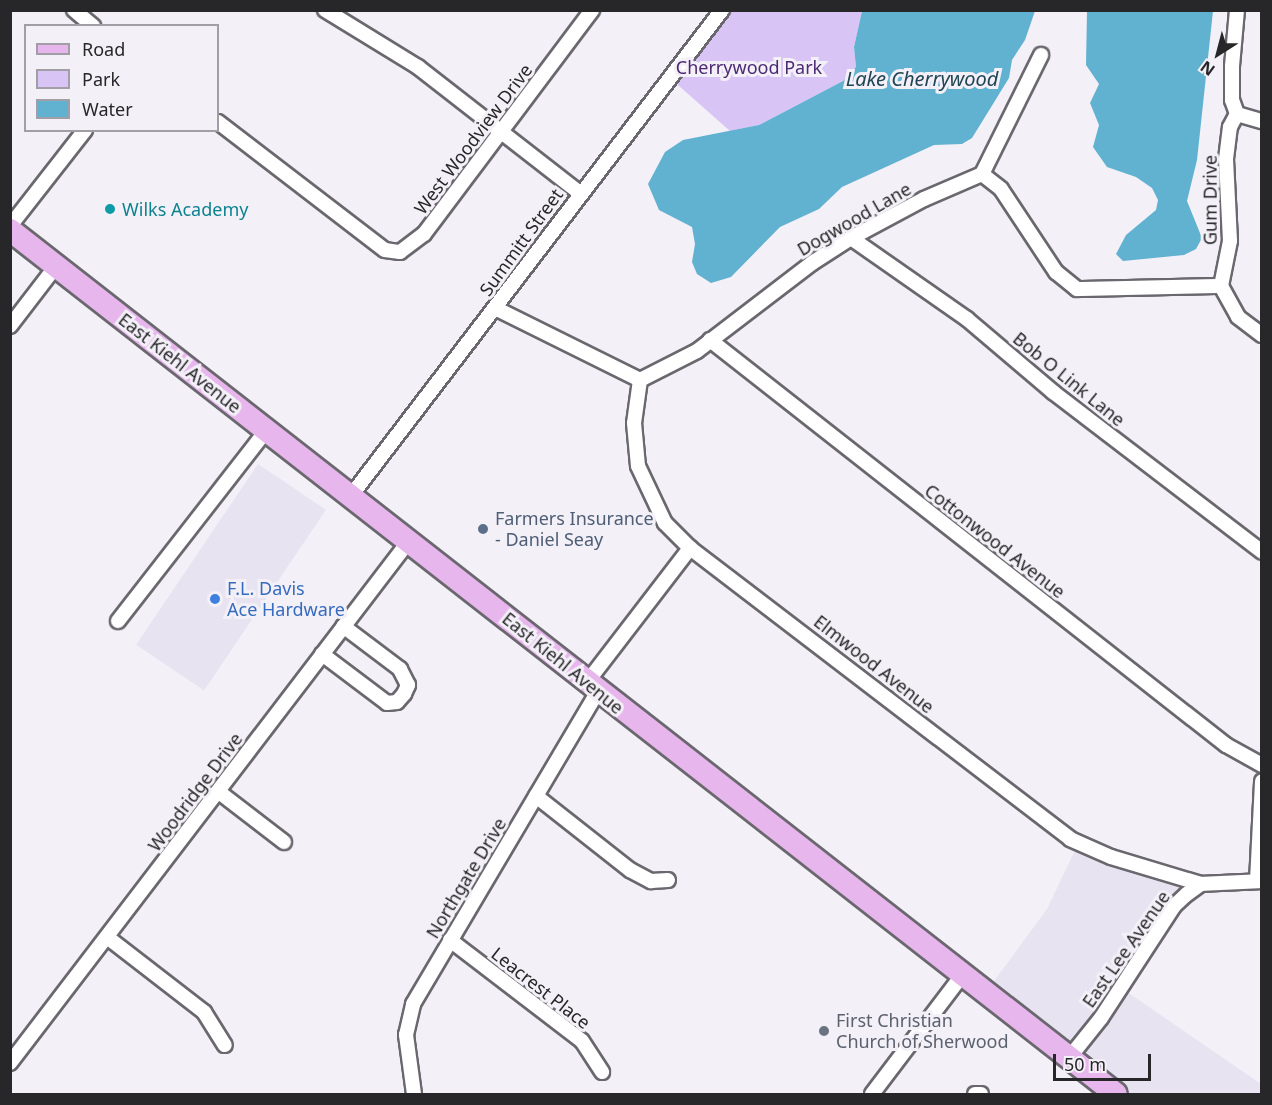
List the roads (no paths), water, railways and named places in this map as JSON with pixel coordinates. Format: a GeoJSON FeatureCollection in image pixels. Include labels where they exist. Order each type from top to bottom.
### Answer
{"type":"FeatureCollection","features":[{"type":"Feature","properties":{"kind":"main road","name":"East Kiehl Avenue"},"geometry":{"type":"LineString","coordinates":[[10,228],[266,431],[1116,1095]]}},
{"type":"Feature","properties":{"kind":"street"},"geometry":{"type":"LineString","coordinates":[[74,10],[91,24]]}},
{"type":"Feature","properties":{"kind":"street"},"geometry":{"type":"LineString","coordinates":[[325,10],[399,54],[580,193]]}},
{"type":"Feature","properties":{"kind":"street","name":"West Woodview Drive"},"geometry":{"type":"LineString","coordinates":[[219,123],[367,237],[391,252],[406,250],[416,243],[592,10]]}},
{"type":"Feature","properties":{"kind":"street","name":"Summitt Street"},"geometry":{"type":"LineString","coordinates":[[351,497],[580,193],[722,10]]}},
{"type":"Feature","properties":{"kind":"street","name":"Gum Drive"},"geometry":{"type":"LineString","coordinates":[[1221,286],[1230,241],[1226,159],[1230,127],[1237,114],[1232,100],[1232,66],[1237,10]]}},
{"type":"Feature","properties":{"kind":"street"},"geometry":{"type":"LineString","coordinates":[[1041,55],[982,174],[1001,189],[1056,272],[1077,290],[1221,286],[1238,317],[1262,335]]}},
{"type":"Feature","properties":{"kind":"street"},"geometry":{"type":"LineString","coordinates":[[1237,114],[1262,121]]}},
{"type":"Feature","properties":{"kind":"street"},"geometry":{"type":"LineString","coordinates":[[10,228],[83,132]]}},
{"type":"Feature","properties":{"kind":"street","name":"Dogwood Lane"},"geometry":{"type":"LineString","coordinates":[[640,380],[677,364],[812,263],[851,238],[924,199],[982,174]]}},
{"type":"Feature","properties":{"kind":"street","name":"Bob O Link Lane"},"geometry":{"type":"LineString","coordinates":[[851,238],[967,319],[1053,392],[1262,552]]}},
{"type":"Feature","properties":{"kind":"street"},"geometry":{"type":"LineString","coordinates":[[10,326],[56,266]]}},
{"type":"Feature","properties":{"kind":"street"},"geometry":{"type":"LineString","coordinates":[[495,308],[640,380]]}},
{"type":"Feature","properties":{"kind":"street","name":"Cottonwood Avenue"},"geometry":{"type":"LineString","coordinates":[[710,340],[1219,739],[1262,765]]}},
{"type":"Feature","properties":{"kind":"street","name":"Elmwood Avenue"},"geometry":{"type":"LineString","coordinates":[[640,380],[634,423],[638,466],[665,523],[690,548],[1070,839],[1111,858],[1201,884]]}},
{"type":"Feature","properties":{"kind":"street"},"geometry":{"type":"LineString","coordinates":[[118,621],[266,431]]}},
{"type":"Feature","properties":{"kind":"street","name":"Woodridge Drive"},"geometry":{"type":"LineString","coordinates":[[10,1064],[409,541]]}},
{"type":"Feature","properties":{"kind":"street","name":"Northgate Drive"},"geometry":{"type":"LineString","coordinates":[[414,1095],[407,1024],[418,992],[536,796],[593,686],[690,548]]}},
{"type":"Feature","properties":{"kind":"street"},"geometry":{"type":"LineString","coordinates":[[322,654],[387,703],[397,702],[404,694],[408,685],[400,669],[343,626]]}},
{"type":"Feature","properties":{"kind":"street"},"geometry":{"type":"LineString","coordinates":[[1201,884],[1259,881],[1262,781]]}},
{"type":"Feature","properties":{"kind":"street"},"geometry":{"type":"LineString","coordinates":[[219,792],[284,842]]}},
{"type":"Feature","properties":{"kind":"street"},"geometry":{"type":"LineString","coordinates":[[536,796],[630,870],[651,881],[668,880]]}},
{"type":"Feature","properties":{"kind":"street","name":"East Lee Avenue"},"geometry":{"type":"LineString","coordinates":[[1069,1058],[1101,1018],[1174,906],[1201,884]]}},
{"type":"Feature","properties":{"kind":"street"},"geometry":{"type":"LineString","coordinates":[[107,938],[204,1012],[225,1046]]}},
{"type":"Feature","properties":{"kind":"street","name":"Leacrest Place"},"geometry":{"type":"LineString","coordinates":[[450,940],[582,1041],[602,1072]]}},
{"type":"Feature","properties":{"kind":"street"},"geometry":{"type":"LineString","coordinates":[[872,1095],[963,974]]}},
{"type":"Feature","properties":{"kind":"street"},"geometry":{"type":"LineString","coordinates":[[975,1095],[981,1095]]}},
{"type":"Feature","properties":{"kind":"water","name":"Lake Cherrywood"},"geometry":{"type":"Polygon","coordinates":[[[862,11],[1035,11],[1025,40],[1012,60],[1009,78],[972,138],[962,144],[934,145],[842,187],[819,209],[780,227],[731,277],[711,283],[697,274],[692,262],[695,244],[692,227],[659,210],[648,184],[665,152],[683,140],[759,125],[843,81],[856,67],[854,47],[862,11]]]}},
{"type":"Feature","properties":{"kind":"water"},"geometry":{"type":"Polygon","coordinates":[[[1087,11],[1213,11],[1197,160],[1187,201],[1202,238],[1196,249],[1184,255],[1123,261],[1116,254],[1126,235],[1156,210],[1158,200],[1152,188],[1136,177],[1107,167],[1093,147],[1099,125],[1090,103],[1099,84],[1086,65],[1087,11]]]}},
{"type":"Feature","properties":{"kind":"place","name":"Wilks Academy"},"geometry":{"type":"Point","coordinates":[110,209]}},
{"type":"Feature","properties":{"kind":"place","name":"Farmers Insurance - Daniel Seay"},"geometry":{"type":"Point","coordinates":[483,529]}},
{"type":"Feature","properties":{"kind":"place","name":"F.L. Davis Ace Hardware"},"geometry":{"type":"Point","coordinates":[215,599]}},
{"type":"Feature","properties":{"kind":"place","name":"First Christian Church of Sherwood"},"geometry":{"type":"Point","coordinates":[824,1031]}},
{"type":"Feature","properties":{"kind":"park label","name":"Cherrywood Park"},"geometry":{"type":"Point","coordinates":[749,67]}}]}
